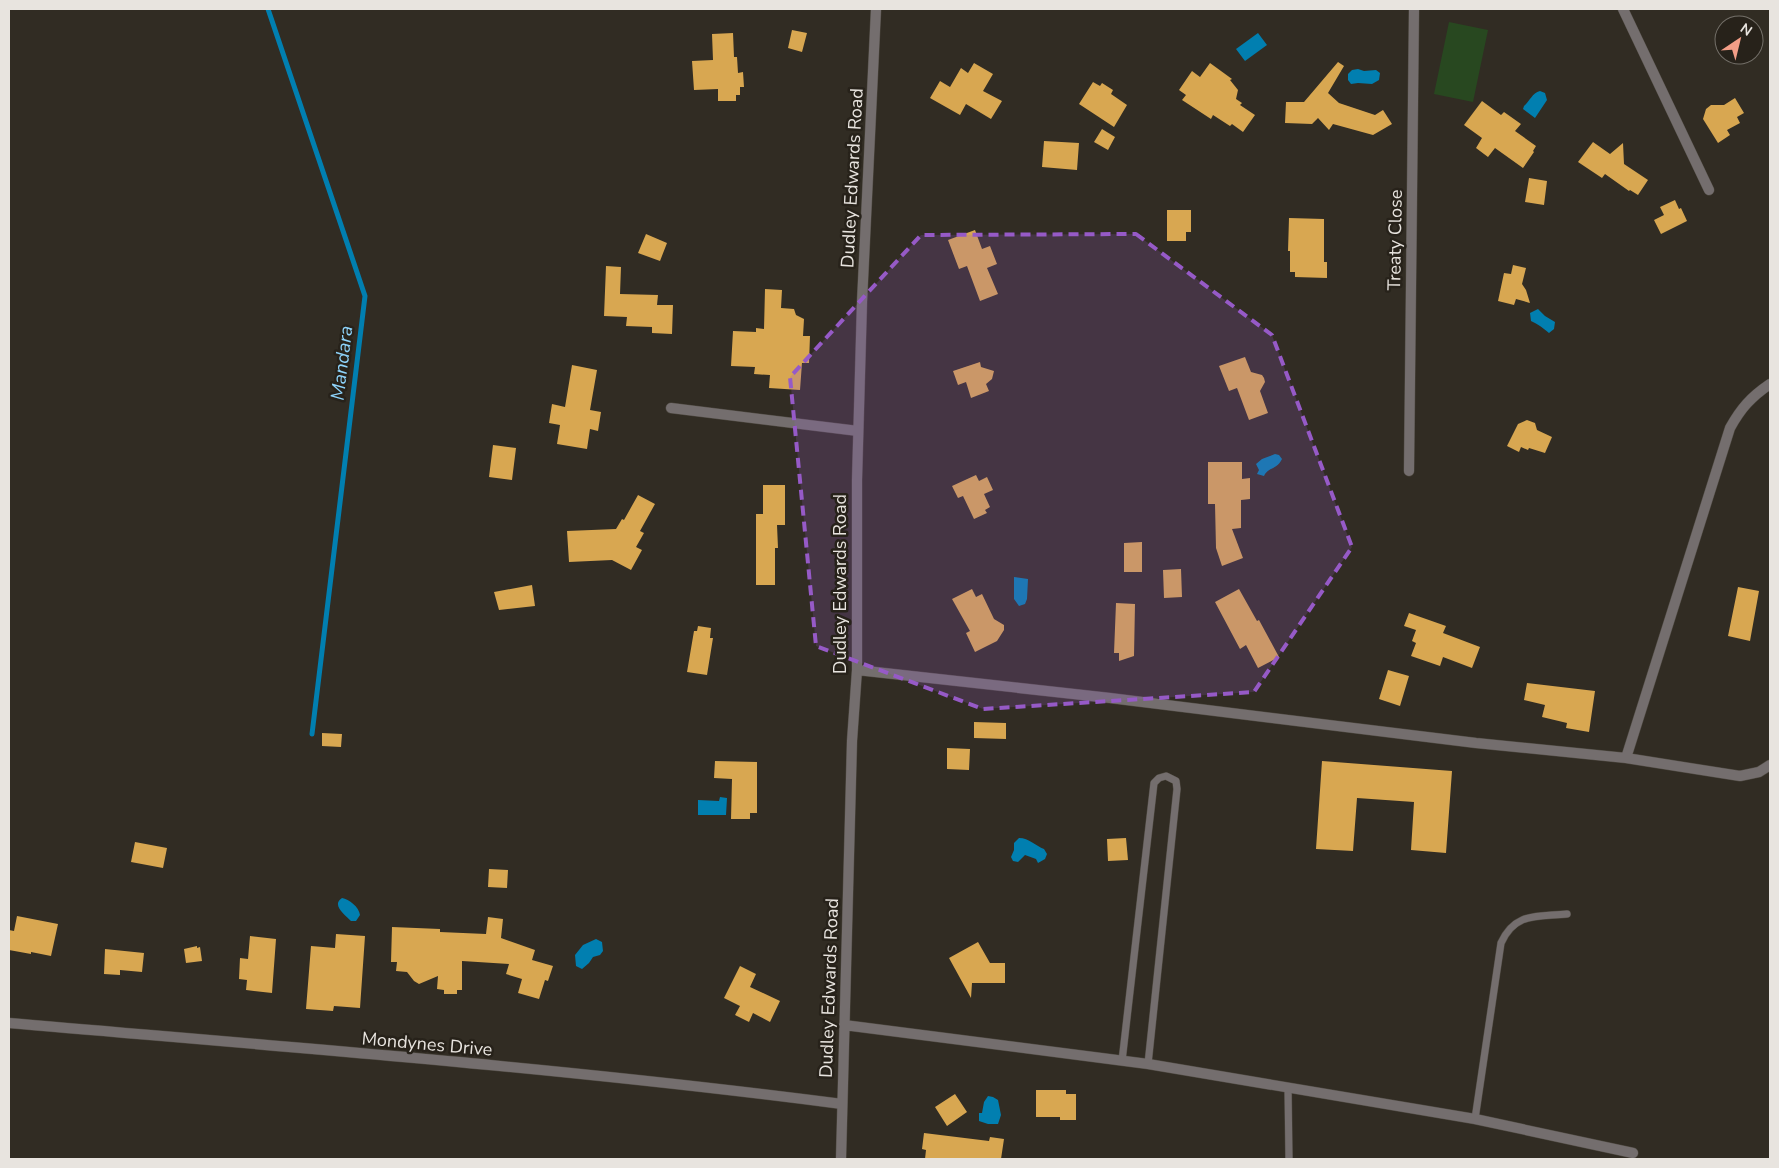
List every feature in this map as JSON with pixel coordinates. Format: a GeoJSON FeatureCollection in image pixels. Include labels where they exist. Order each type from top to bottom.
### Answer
{"type":"FeatureCollection","features":[{"type":"Feature","properties":{"kind":"street","name":"Dudley Edwards Road"},"geometry":{"type":"LineString","coordinates":[[841,1159],[852,741],[857,670],[858,432],[876,9]]}},
{"type":"Feature","properties":{"kind":"street","name":"Treaty Close"},"geometry":{"type":"LineString","coordinates":[[1408,471],[1414,9]]}},
{"type":"Feature","properties":{"kind":"street"},"geometry":{"type":"LineString","coordinates":[[1623,9],[1709,190]]}},
{"type":"Feature","properties":{"kind":"street"},"geometry":{"type":"LineString","coordinates":[[1626,758],[1730,428],[1738,413],[1753,396],[1770,384]]}},
{"type":"Feature","properties":{"kind":"street"},"geometry":{"type":"LineString","coordinates":[[671,408],[858,432]]}},
{"type":"Feature","properties":{"kind":"street"},"geometry":{"type":"LineString","coordinates":[[857,670],[1120,699],[1476,743],[1626,758],[1740,776],[1760,772],[1770,765]]}},
{"type":"Feature","properties":{"kind":"street","name":"Mondynes Drive"},"geometry":{"type":"LineString","coordinates":[[9,1023],[280,1046],[707,1087],[842,1104]]}},
{"type":"Feature","properties":{"kind":"street"},"geometry":{"type":"LineString","coordinates":[[844,1025],[1148,1064],[1475,1119],[1633,1154]]}},
{"type":"Feature","properties":{"kind":"lane"},"geometry":{"type":"LineString","coordinates":[[1122,1061],[1154,783],[1159,778],[1166,776],[1176,781],[1177,789],[1148,1064]]}},
{"type":"Feature","properties":{"kind":"lane"},"geometry":{"type":"LineString","coordinates":[[1475,1119],[1501,942],[1507,930],[1521,919],[1566,914]]}},
{"type":"Feature","properties":{"kind":"lane"},"geometry":{"type":"LineString","coordinates":[[1288,1088],[1289,1159]]}},
{"type":"Feature","properties":{"kind":"highlighted area"},"geometry":{"type":"Polygon","coordinates":[[[1136,234],[1272,335],[1352,547],[1254,692],[983,709],[816,646],[790,377],[921,235],[1136,234]]]}},
{"type":"Feature","properties":{"kind":"green space"},"geometry":{"type":"Polygon","coordinates":[[[1449,22],[1488,30],[1473,102],[1434,94],[1449,22]]]}},
{"type":"Feature","properties":{"kind":"water"},"geometry":{"type":"Polygon","coordinates":[[[1258,33],[1267,45],[1245,61],[1236,49],[1258,33]]]}},
{"type":"Feature","properties":{"kind":"water"},"geometry":{"type":"Polygon","coordinates":[[[1352,70],[1364,71],[1376,70],[1380,73],[1379,80],[1372,84],[1351,84],[1348,80],[1348,74],[1352,70]]]}},
{"type":"Feature","properties":{"kind":"water"},"geometry":{"type":"Polygon","coordinates":[[[1540,91],[1545,93],[1547,100],[1535,118],[1523,109],[1533,95],[1540,91]]]}},
{"type":"Feature","properties":{"kind":"water"},"geometry":{"type":"Polygon","coordinates":[[[1538,309],[1555,322],[1554,329],[1549,333],[1531,321],[1530,313],[1538,309]]]}},
{"type":"Feature","properties":{"kind":"water"},"geometry":{"type":"Polygon","coordinates":[[[1275,454],[1279,455],[1282,459],[1280,463],[1264,476],[1257,474],[1259,470],[1256,464],[1262,459],[1275,454]]]}},
{"type":"Feature","properties":{"kind":"water"},"geometry":{"type":"Polygon","coordinates":[[[1014,577],[1028,579],[1027,599],[1025,604],[1019,606],[1014,599],[1014,577]]]}},
{"type":"Feature","properties":{"kind":"water"},"geometry":{"type":"Polygon","coordinates":[[[720,797],[727,798],[726,815],[698,815],[698,800],[719,801],[720,797]]]}},
{"type":"Feature","properties":{"kind":"water"},"geometry":{"type":"Polygon","coordinates":[[[1019,838],[1023,838],[1044,849],[1047,854],[1045,859],[1038,863],[1036,859],[1025,855],[1018,862],[1013,861],[1011,857],[1014,843],[1019,838]]]}},
{"type":"Feature","properties":{"kind":"water"},"geometry":{"type":"Polygon","coordinates":[[[342,898],[351,902],[358,909],[360,915],[356,921],[351,921],[338,907],[339,901],[342,898]]]}},
{"type":"Feature","properties":{"kind":"water"},"geometry":{"type":"Polygon","coordinates":[[[596,939],[602,942],[603,951],[600,955],[593,957],[582,969],[576,966],[575,955],[583,945],[596,939]]]}},
{"type":"Feature","properties":{"kind":"water"},"geometry":{"type":"Polygon","coordinates":[[[988,1096],[998,1100],[1001,1115],[998,1124],[988,1124],[979,1121],[979,1113],[982,1113],[984,1102],[988,1096]]]}},
{"type":"Feature","properties":{"kind":"building"},"geometry":{"type":"Polygon","coordinates":[[[792,30],[807,33],[802,52],[788,48],[792,30]]]}},
{"type":"Feature","properties":{"kind":"building"},"geometry":{"type":"Polygon","coordinates":[[[733,33],[734,57],[737,57],[738,73],[743,72],[744,87],[740,87],[740,95],[736,95],[736,101],[718,101],[718,89],[694,90],[692,61],[713,60],[712,34],[733,33]]]}},
{"type":"Feature","properties":{"kind":"building"},"geometry":{"type":"Polygon","coordinates":[[[1338,62],[1344,66],[1328,93],[1339,103],[1375,115],[1383,110],[1392,124],[1373,135],[1333,124],[1329,130],[1318,118],[1312,124],[1285,123],[1286,102],[1304,102],[1338,62]]]}},
{"type":"Feature","properties":{"kind":"building"},"geometry":{"type":"Polygon","coordinates":[[[974,63],[993,74],[983,91],[1002,101],[991,119],[966,104],[960,115],[930,98],[940,81],[950,87],[961,68],[968,73],[974,63]]]}},
{"type":"Feature","properties":{"kind":"building"},"geometry":{"type":"Polygon","coordinates":[[[1210,63],[1232,79],[1230,80],[1238,90],[1236,99],[1242,103],[1240,105],[1255,115],[1243,132],[1232,124],[1230,126],[1213,115],[1211,119],[1182,100],[1186,95],[1179,90],[1192,71],[1200,77],[1210,63]]]}},
{"type":"Feature","properties":{"kind":"building"},"geometry":{"type":"Polygon","coordinates":[[[1093,82],[1100,86],[1102,83],[1113,90],[1111,94],[1127,105],[1114,127],[1079,104],[1093,82]]]}},
{"type":"Feature","properties":{"kind":"building"},"geometry":{"type":"Polygon","coordinates":[[[1735,98],[1744,113],[1737,117],[1740,123],[1727,130],[1730,135],[1718,143],[1703,119],[1706,109],[1711,105],[1724,105],[1735,98]]]}},
{"type":"Feature","properties":{"kind":"building"},"geometry":{"type":"Polygon","coordinates":[[[1482,101],[1501,115],[1504,112],[1521,124],[1515,131],[1536,146],[1523,168],[1495,148],[1488,157],[1476,148],[1482,138],[1464,125],[1482,101]]]}},
{"type":"Feature","properties":{"kind":"building"},"geometry":{"type":"Polygon","coordinates":[[[1102,129],[1115,137],[1108,150],[1094,142],[1102,129]]]}},
{"type":"Feature","properties":{"kind":"building"},"geometry":{"type":"Polygon","coordinates":[[[1044,141],[1079,143],[1077,170],[1042,167],[1044,141]]]}},
{"type":"Feature","properties":{"kind":"building"},"geometry":{"type":"Polygon","coordinates":[[[1593,142],[1610,154],[1623,143],[1624,164],[1648,180],[1638,195],[1605,174],[1602,178],[1578,162],[1593,142]]]}},
{"type":"Feature","properties":{"kind":"building"},"geometry":{"type":"Polygon","coordinates":[[[1529,178],[1547,181],[1544,205],[1525,202],[1529,178]]]}},
{"type":"Feature","properties":{"kind":"building"},"geometry":{"type":"Polygon","coordinates":[[[1675,200],[1687,221],[1661,234],[1654,220],[1664,215],[1660,207],[1675,200]]]}},
{"type":"Feature","properties":{"kind":"building"},"geometry":{"type":"Polygon","coordinates":[[[1167,210],[1191,210],[1191,232],[1186,232],[1186,241],[1167,241],[1167,210]]]}},
{"type":"Feature","properties":{"kind":"building"},"geometry":{"type":"Polygon","coordinates":[[[1289,218],[1324,219],[1324,262],[1327,262],[1327,278],[1295,277],[1295,272],[1290,272],[1290,251],[1288,251],[1289,218]]]}},
{"type":"Feature","properties":{"kind":"building"},"geometry":{"type":"Polygon","coordinates":[[[975,230],[982,249],[990,246],[997,264],[987,268],[998,294],[980,301],[967,266],[959,269],[948,240],[975,230]]]}},
{"type":"Feature","properties":{"kind":"building"},"geometry":{"type":"Polygon","coordinates":[[[646,234],[667,243],[660,261],[638,253],[646,234]]]}},
{"type":"Feature","properties":{"kind":"building"},"geometry":{"type":"Polygon","coordinates":[[[1513,265],[1526,268],[1522,284],[1530,303],[1516,299],[1514,305],[1498,301],[1504,273],[1511,274],[1513,265]]]}},
{"type":"Feature","properties":{"kind":"building"},"geometry":{"type":"Polygon","coordinates":[[[606,266],[621,267],[620,294],[658,295],[657,305],[673,305],[672,334],[652,333],[652,327],[626,326],[627,317],[604,316],[606,266]]]}},
{"type":"Feature","properties":{"kind":"building"},"geometry":{"type":"Polygon","coordinates":[[[765,289],[782,290],[781,308],[794,309],[796,315],[804,319],[803,336],[810,336],[809,363],[802,363],[800,390],[769,388],[770,375],[754,374],[755,367],[731,366],[733,331],[756,332],[756,328],[764,329],[765,289]]]}},
{"type":"Feature","properties":{"kind":"building"},"geometry":{"type":"Polygon","coordinates":[[[1245,357],[1251,372],[1262,375],[1264,378],[1265,382],[1260,391],[1268,413],[1249,420],[1237,388],[1229,391],[1219,366],[1245,357]]]}},
{"type":"Feature","properties":{"kind":"building"},"geometry":{"type":"Polygon","coordinates":[[[980,362],[981,367],[994,371],[992,379],[986,384],[989,391],[971,398],[966,382],[958,385],[953,371],[980,362]]]}},
{"type":"Feature","properties":{"kind":"building"},"geometry":{"type":"Polygon","coordinates":[[[572,365],[597,370],[590,410],[601,412],[598,431],[590,429],[587,449],[557,444],[560,425],[549,423],[552,404],[565,407],[572,365]]]}},
{"type":"Feature","properties":{"kind":"building"},"geometry":{"type":"Polygon","coordinates":[[[1527,420],[1535,423],[1537,430],[1552,437],[1545,453],[1521,447],[1519,452],[1507,446],[1518,424],[1527,420]]]}},
{"type":"Feature","properties":{"kind":"building"},"geometry":{"type":"Polygon","coordinates":[[[493,445],[516,448],[512,480],[489,477],[493,445]]]}},
{"type":"Feature","properties":{"kind":"building"},"geometry":{"type":"Polygon","coordinates":[[[1208,462],[1242,462],[1242,479],[1250,478],[1250,499],[1241,500],[1241,528],[1232,529],[1243,558],[1222,566],[1216,548],[1215,504],[1208,504],[1208,462]]]}},
{"type":"Feature","properties":{"kind":"building"},"geometry":{"type":"Polygon","coordinates":[[[976,475],[979,481],[987,477],[993,490],[984,494],[990,507],[985,510],[987,513],[974,519],[963,496],[958,498],[952,486],[976,475]]]}},
{"type":"Feature","properties":{"kind":"building"},"geometry":{"type":"Polygon","coordinates":[[[763,485],[785,485],[785,525],[777,525],[778,548],[775,548],[775,585],[756,585],[756,514],[763,514],[763,485]]]}},
{"type":"Feature","properties":{"kind":"building"},"geometry":{"type":"Polygon","coordinates":[[[638,495],[655,504],[640,531],[644,533],[636,547],[642,550],[631,570],[612,560],[569,562],[567,531],[616,529],[622,519],[624,520],[638,495]]]}},
{"type":"Feature","properties":{"kind":"building"},"geometry":{"type":"Polygon","coordinates":[[[1142,542],[1142,572],[1124,572],[1124,543],[1142,542]]]}},
{"type":"Feature","properties":{"kind":"building"},"geometry":{"type":"Polygon","coordinates":[[[1181,569],[1182,597],[1164,598],[1163,570],[1181,569]]]}},
{"type":"Feature","properties":{"kind":"building"},"geometry":{"type":"Polygon","coordinates":[[[532,585],[535,606],[499,610],[494,592],[532,585]]]}},
{"type":"Feature","properties":{"kind":"building"},"geometry":{"type":"Polygon","coordinates":[[[1738,587],[1759,591],[1750,641],[1728,636],[1738,587]]]}},
{"type":"Feature","properties":{"kind":"building"},"geometry":{"type":"Polygon","coordinates":[[[972,589],[976,597],[982,594],[994,619],[1004,625],[1004,630],[997,641],[975,652],[966,633],[970,631],[952,599],[972,589]]]}},
{"type":"Feature","properties":{"kind":"building"},"geometry":{"type":"Polygon","coordinates":[[[1239,589],[1257,621],[1259,620],[1279,657],[1258,668],[1246,645],[1240,649],[1215,602],[1239,589]]]}},
{"type":"Feature","properties":{"kind":"building"},"geometry":{"type":"Polygon","coordinates":[[[1116,603],[1135,604],[1134,656],[1119,661],[1119,653],[1114,653],[1116,603]]]}},
{"type":"Feature","properties":{"kind":"building"},"geometry":{"type":"Polygon","coordinates":[[[1409,613],[1446,626],[1443,633],[1480,647],[1472,668],[1443,657],[1440,666],[1411,656],[1416,643],[1412,641],[1416,630],[1404,626],[1409,613]]]}},
{"type":"Feature","properties":{"kind":"building"},"geometry":{"type":"Polygon","coordinates":[[[698,626],[711,628],[710,638],[713,638],[707,675],[687,672],[694,631],[697,631],[698,626]]]}},
{"type":"Feature","properties":{"kind":"building"},"geometry":{"type":"Polygon","coordinates":[[[1388,670],[1409,676],[1400,706],[1379,699],[1388,670]]]}},
{"type":"Feature","properties":{"kind":"building"},"geometry":{"type":"Polygon","coordinates":[[[1527,683],[1595,691],[1589,732],[1566,728],[1567,723],[1542,717],[1545,705],[1524,700],[1527,683]]]}},
{"type":"Feature","properties":{"kind":"building"},"geometry":{"type":"Polygon","coordinates":[[[974,722],[1006,723],[1006,739],[974,738],[974,722]]]}},
{"type":"Feature","properties":{"kind":"building"},"geometry":{"type":"Polygon","coordinates":[[[322,733],[342,734],[341,747],[322,746],[322,733]]]}},
{"type":"Feature","properties":{"kind":"building"},"geometry":{"type":"Polygon","coordinates":[[[947,748],[970,749],[969,770],[947,769],[947,748]]]}},
{"type":"Feature","properties":{"kind":"building"},"geometry":{"type":"Polygon","coordinates":[[[715,761],[757,762],[757,813],[750,813],[750,819],[731,819],[732,779],[714,778],[715,761]]]}},
{"type":"Feature","properties":{"kind":"building"},"geometry":{"type":"Polygon","coordinates":[[[1322,761],[1452,771],[1446,853],[1411,850],[1414,802],[1357,798],[1353,851],[1316,849],[1322,761]]]}},
{"type":"Feature","properties":{"kind":"building"},"geometry":{"type":"Polygon","coordinates":[[[1126,838],[1128,860],[1108,861],[1107,839],[1126,838]]]}},
{"type":"Feature","properties":{"kind":"building"},"geometry":{"type":"Polygon","coordinates":[[[135,842],[167,848],[163,868],[131,862],[135,842]]]}},
{"type":"Feature","properties":{"kind":"building"},"geometry":{"type":"Polygon","coordinates":[[[489,869],[508,870],[507,888],[488,887],[489,869]]]}},
{"type":"Feature","properties":{"kind":"building"},"geometry":{"type":"Polygon","coordinates":[[[17,916],[58,924],[51,956],[9,950],[9,930],[14,931],[17,916]]]}},
{"type":"Feature","properties":{"kind":"building"},"geometry":{"type":"Polygon","coordinates":[[[488,917],[503,919],[501,938],[535,950],[532,960],[553,966],[548,981],[545,980],[539,999],[518,993],[522,979],[506,974],[509,964],[462,961],[462,990],[457,990],[457,994],[444,994],[444,990],[437,989],[438,976],[419,984],[407,972],[396,971],[397,962],[391,962],[392,927],[440,929],[440,932],[486,934],[488,917]]]}},
{"type":"Feature","properties":{"kind":"building"},"geometry":{"type":"Polygon","coordinates":[[[336,934],[365,936],[360,1008],[334,1006],[333,1011],[306,1009],[311,946],[335,948],[336,934]]]}},
{"type":"Feature","properties":{"kind":"building"},"geometry":{"type":"Polygon","coordinates":[[[250,936],[276,939],[272,993],[246,990],[247,980],[239,979],[240,958],[248,959],[250,936]]]}},
{"type":"Feature","properties":{"kind":"building"},"geometry":{"type":"Polygon","coordinates":[[[978,942],[990,963],[1005,963],[1005,983],[972,983],[971,998],[949,958],[978,942]]]}},
{"type":"Feature","properties":{"kind":"building"},"geometry":{"type":"Polygon","coordinates":[[[197,946],[197,948],[200,947],[202,961],[186,963],[184,949],[197,946]]]}},
{"type":"Feature","properties":{"kind":"building"},"geometry":{"type":"Polygon","coordinates":[[[105,949],[144,953],[142,972],[120,970],[120,975],[104,974],[105,949]]]}},
{"type":"Feature","properties":{"kind":"building"},"geometry":{"type":"Polygon","coordinates":[[[740,966],[756,974],[750,987],[780,1001],[770,1022],[753,1013],[749,1022],[735,1015],[740,1006],[724,998],[740,966]]]}},
{"type":"Feature","properties":{"kind":"building"},"geometry":{"type":"Polygon","coordinates":[[[1036,1090],[1066,1090],[1066,1094],[1076,1094],[1076,1120],[1060,1120],[1060,1117],[1036,1117],[1036,1090]]]}},
{"type":"Feature","properties":{"kind":"building"},"geometry":{"type":"Polygon","coordinates":[[[955,1094],[967,1112],[947,1126],[935,1107],[955,1094]]]}},
{"type":"Feature","properties":{"kind":"building"},"geometry":{"type":"Polygon","coordinates":[[[924,1133],[989,1141],[990,1137],[1004,1139],[1001,1159],[925,1159],[926,1150],[922,1149],[924,1133]]]}},
{"type":"Feature","properties":{"kind":"waterway","name":"Mandara"},"geometry":{"type":"LineString","coordinates":[[268,9],[365,296],[312,734]]}}]}
